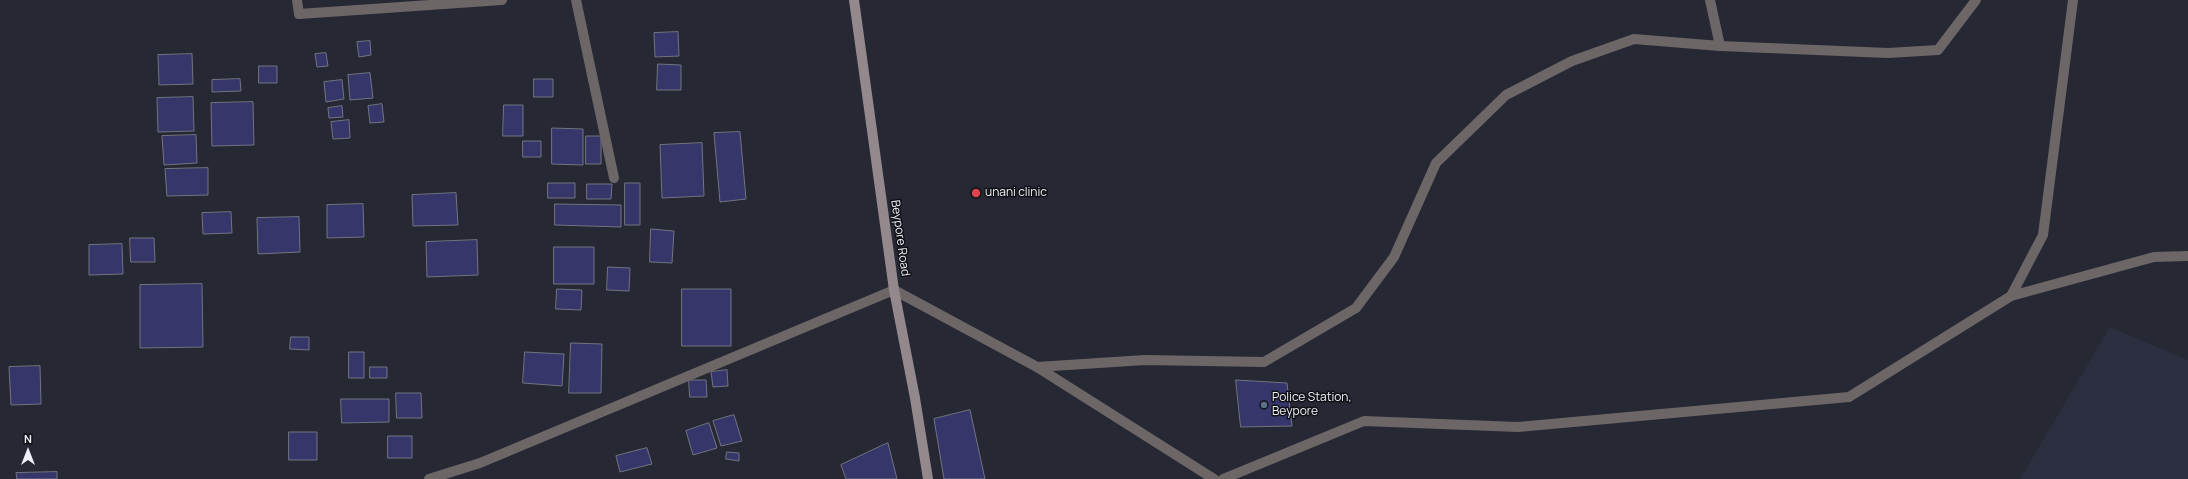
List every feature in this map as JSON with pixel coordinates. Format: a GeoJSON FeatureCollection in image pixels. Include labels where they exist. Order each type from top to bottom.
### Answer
{"type":"FeatureCollection","features":[{"type":"Feature","properties":{"kind":"main road","name":"Beypore Road"},"geometry":{"type":"LineString","coordinates":[[854,0],[894,290],[928,479]]}},
{"type":"Feature","properties":{"kind":"street"},"geometry":{"type":"LineString","coordinates":[[297,0],[299,14],[502,0]]}},
{"type":"Feature","properties":{"kind":"street"},"geometry":{"type":"LineString","coordinates":[[576,0],[614,178]]}},
{"type":"Feature","properties":{"kind":"street"},"geometry":{"type":"LineString","coordinates":[[1710,0],[1720,46]]}},
{"type":"Feature","properties":{"kind":"street"},"geometry":{"type":"LineString","coordinates":[[1037,367],[1145,360],[1264,362],[1356,308],[1394,257],[1436,164],[1506,95],[1572,61],[1634,39],[1720,46],[1888,53],[1938,50],[1976,0]]}},
{"type":"Feature","properties":{"kind":"street"},"geometry":{"type":"LineString","coordinates":[[2011,296],[2043,235],[2073,0]]}},
{"type":"Feature","properties":{"kind":"street"},"geometry":{"type":"LineString","coordinates":[[1223,479],[1364,421],[1518,427],[1849,398],[2011,296],[2154,257],[2188,256]]}},
{"type":"Feature","properties":{"kind":"street"},"geometry":{"type":"LineString","coordinates":[[428,479],[480,463],[894,290],[1037,367],[1214,479]]}},
{"type":"Feature","properties":{"kind":"shaded area"},"geometry":{"type":"Polygon","coordinates":[[[2110,327],[2188,360],[2188,479],[2020,479],[2110,327]]]}},
{"type":"Feature","properties":{"kind":"building"},"geometry":{"type":"Polygon","coordinates":[[[678,32],[679,56],[655,57],[654,33],[678,32]]]}},
{"type":"Feature","properties":{"kind":"building"},"geometry":{"type":"Polygon","coordinates":[[[370,41],[371,55],[359,57],[357,42],[370,41]]]}},
{"type":"Feature","properties":{"kind":"building"},"geometry":{"type":"Polygon","coordinates":[[[326,53],[328,66],[317,67],[315,54],[326,53]]]}},
{"type":"Feature","properties":{"kind":"building"},"geometry":{"type":"Polygon","coordinates":[[[192,54],[193,84],[159,85],[158,55],[192,54]]]}},
{"type":"Feature","properties":{"kind":"building"},"geometry":{"type":"Polygon","coordinates":[[[658,64],[681,65],[681,90],[657,90],[658,64]]]}},
{"type":"Feature","properties":{"kind":"building"},"geometry":{"type":"Polygon","coordinates":[[[259,66],[277,66],[277,83],[259,83],[259,66]]]}},
{"type":"Feature","properties":{"kind":"building"},"geometry":{"type":"Polygon","coordinates":[[[370,73],[373,98],[350,100],[348,75],[370,73]]]}},
{"type":"Feature","properties":{"kind":"building"},"geometry":{"type":"Polygon","coordinates":[[[240,79],[241,91],[212,92],[212,80],[240,79]]]}},
{"type":"Feature","properties":{"kind":"building"},"geometry":{"type":"Polygon","coordinates":[[[534,79],[553,79],[553,97],[534,97],[534,79]]]}},
{"type":"Feature","properties":{"kind":"building"},"geometry":{"type":"Polygon","coordinates":[[[342,80],[344,99],[326,102],[324,82],[342,80]]]}},
{"type":"Feature","properties":{"kind":"building"},"geometry":{"type":"Polygon","coordinates":[[[193,97],[194,131],[158,132],[157,98],[193,97]]]}},
{"type":"Feature","properties":{"kind":"building"},"geometry":{"type":"Polygon","coordinates":[[[253,102],[254,145],[212,146],[211,103],[253,102]]]}},
{"type":"Feature","properties":{"kind":"building"},"geometry":{"type":"Polygon","coordinates":[[[382,104],[384,122],[370,123],[368,106],[382,104]]]}},
{"type":"Feature","properties":{"kind":"building"},"geometry":{"type":"Polygon","coordinates":[[[504,105],[523,105],[523,136],[503,136],[504,105]]]}},
{"type":"Feature","properties":{"kind":"building"},"geometry":{"type":"Polygon","coordinates":[[[342,106],[343,117],[329,118],[328,108],[342,106]]]}},
{"type":"Feature","properties":{"kind":"building"},"geometry":{"type":"Polygon","coordinates":[[[349,120],[350,138],[333,139],[331,122],[349,120]]]}},
{"type":"Feature","properties":{"kind":"building"},"geometry":{"type":"Polygon","coordinates":[[[552,128],[583,129],[583,165],[552,164],[552,128]]]}},
{"type":"Feature","properties":{"kind":"building"},"geometry":{"type":"Polygon","coordinates":[[[740,132],[746,199],[720,202],[714,133],[740,132]]]}},
{"type":"Feature","properties":{"kind":"building"},"geometry":{"type":"Polygon","coordinates":[[[196,135],[197,163],[164,165],[162,136],[196,135]]]}},
{"type":"Feature","properties":{"kind":"building"},"geometry":{"type":"Polygon","coordinates":[[[586,136],[601,136],[601,164],[586,164],[586,136]]]}},
{"type":"Feature","properties":{"kind":"building"},"geometry":{"type":"Polygon","coordinates":[[[523,141],[541,141],[541,157],[523,157],[523,141]]]}},
{"type":"Feature","properties":{"kind":"building"},"geometry":{"type":"Polygon","coordinates":[[[702,143],[704,196],[662,198],[660,145],[702,143]]]}},
{"type":"Feature","properties":{"kind":"building"},"geometry":{"type":"Polygon","coordinates":[[[208,168],[208,195],[167,196],[165,169],[208,168]]]}},
{"type":"Feature","properties":{"kind":"building"},"geometry":{"type":"Polygon","coordinates":[[[548,183],[575,183],[575,198],[548,198],[548,183]]]}},
{"type":"Feature","properties":{"kind":"building"},"geometry":{"type":"Polygon","coordinates":[[[625,183],[640,183],[640,225],[625,225],[625,183]]]}},
{"type":"Feature","properties":{"kind":"building"},"geometry":{"type":"Polygon","coordinates":[[[587,184],[612,184],[611,199],[587,199],[587,184]]]}},
{"type":"Feature","properties":{"kind":"building"},"geometry":{"type":"Polygon","coordinates":[[[456,193],[458,225],[413,226],[412,195],[456,193]]]}},
{"type":"Feature","properties":{"kind":"building"},"geometry":{"type":"Polygon","coordinates":[[[363,204],[364,237],[327,238],[327,205],[363,204]]]}},
{"type":"Feature","properties":{"kind":"building"},"geometry":{"type":"Polygon","coordinates":[[[555,204],[621,205],[621,227],[555,225],[555,204]]]}},
{"type":"Feature","properties":{"kind":"building"},"geometry":{"type":"Polygon","coordinates":[[[231,212],[232,233],[203,234],[202,213],[231,212]]]}},
{"type":"Feature","properties":{"kind":"building"},"geometry":{"type":"Polygon","coordinates":[[[299,217],[300,252],[258,254],[257,218],[299,217]]]}},
{"type":"Feature","properties":{"kind":"building"},"geometry":{"type":"Polygon","coordinates":[[[651,229],[674,231],[672,263],[650,262],[651,229]]]}},
{"type":"Feature","properties":{"kind":"building"},"geometry":{"type":"Polygon","coordinates":[[[130,238],[154,238],[155,262],[131,262],[130,238]]]}},
{"type":"Feature","properties":{"kind":"building"},"geometry":{"type":"Polygon","coordinates":[[[477,240],[478,275],[427,277],[426,242],[477,240]]]}},
{"type":"Feature","properties":{"kind":"building"},"geometry":{"type":"Polygon","coordinates":[[[122,244],[123,274],[89,275],[89,245],[122,244]]]}},
{"type":"Feature","properties":{"kind":"building"},"geometry":{"type":"Polygon","coordinates":[[[554,247],[594,247],[594,284],[554,284],[554,247]]]}},
{"type":"Feature","properties":{"kind":"building"},"geometry":{"type":"Polygon","coordinates":[[[608,267],[630,268],[629,291],[607,290],[608,267]]]}},
{"type":"Feature","properties":{"kind":"building"},"geometry":{"type":"Polygon","coordinates":[[[202,284],[203,347],[140,348],[140,285],[202,284]]]}},
{"type":"Feature","properties":{"kind":"building"},"geometry":{"type":"Polygon","coordinates":[[[557,289],[582,290],[581,310],[556,309],[557,289]]]}},
{"type":"Feature","properties":{"kind":"building"},"geometry":{"type":"Polygon","coordinates":[[[682,289],[731,289],[731,346],[682,346],[682,289]]]}},
{"type":"Feature","properties":{"kind":"building"},"geometry":{"type":"Polygon","coordinates":[[[291,337],[309,337],[309,350],[290,349],[291,337]]]}},
{"type":"Feature","properties":{"kind":"building"},"geometry":{"type":"Polygon","coordinates":[[[571,343],[602,344],[601,393],[569,393],[571,343]]]}},
{"type":"Feature","properties":{"kind":"building"},"geometry":{"type":"Polygon","coordinates":[[[349,352],[364,352],[364,378],[349,378],[349,352]]]}},
{"type":"Feature","properties":{"kind":"building"},"geometry":{"type":"Polygon","coordinates":[[[525,352],[564,354],[562,386],[523,383],[525,352]]]}},
{"type":"Feature","properties":{"kind":"building"},"geometry":{"type":"Polygon","coordinates":[[[40,366],[41,404],[11,405],[9,367],[40,366]]]}},
{"type":"Feature","properties":{"kind":"building"},"geometry":{"type":"Polygon","coordinates":[[[370,367],[387,367],[387,378],[370,378],[370,367]]]}},
{"type":"Feature","properties":{"kind":"building"},"geometry":{"type":"Polygon","coordinates":[[[727,370],[728,386],[713,387],[711,372],[727,370]]]}},
{"type":"Feature","properties":{"kind":"building"},"geometry":{"type":"Polygon","coordinates":[[[689,380],[706,380],[707,397],[690,397],[689,380]]]}},
{"type":"Feature","properties":{"kind":"building","name":"Police Station, Beypore"},"geometry":{"type":"Polygon","coordinates":[[[1236,380],[1287,383],[1292,426],[1241,427],[1236,380]]]}},
{"type":"Feature","properties":{"kind":"building"},"geometry":{"type":"Polygon","coordinates":[[[396,393],[421,393],[422,418],[397,418],[396,393]]]}},
{"type":"Feature","properties":{"kind":"building"},"geometry":{"type":"Polygon","coordinates":[[[341,399],[389,399],[389,422],[342,423],[341,399]]]}},
{"type":"Feature","properties":{"kind":"building"},"geometry":{"type":"Polygon","coordinates":[[[970,410],[985,479],[944,479],[934,419],[970,410]]]}},
{"type":"Feature","properties":{"kind":"building"},"geometry":{"type":"Polygon","coordinates":[[[734,415],[742,441],[721,446],[713,421],[734,415]]]}},
{"type":"Feature","properties":{"kind":"building"},"geometry":{"type":"Polygon","coordinates":[[[709,423],[717,448],[693,455],[686,431],[709,423]]]}},
{"type":"Feature","properties":{"kind":"building"},"geometry":{"type":"Polygon","coordinates":[[[289,432],[317,432],[317,460],[289,460],[289,432]]]}},
{"type":"Feature","properties":{"kind":"building"},"geometry":{"type":"Polygon","coordinates":[[[388,436],[412,436],[412,458],[388,458],[388,436]]]}},
{"type":"Feature","properties":{"kind":"building"},"geometry":{"type":"Polygon","coordinates":[[[888,443],[897,479],[846,479],[841,465],[888,443]]]}},
{"type":"Feature","properties":{"kind":"building"},"geometry":{"type":"Polygon","coordinates":[[[647,448],[652,464],[620,472],[616,456],[647,448]]]}},
{"type":"Feature","properties":{"kind":"building"},"geometry":{"type":"Polygon","coordinates":[[[727,452],[739,453],[739,461],[726,459],[727,452]]]}},
{"type":"Feature","properties":{"kind":"building"},"geometry":{"type":"Polygon","coordinates":[[[57,472],[57,479],[17,479],[16,473],[57,472]]]}},
{"type":"Feature","properties":{"kind":"place","name":"unani clinic"},"geometry":{"type":"Point","coordinates":[976,193]}},
{"type":"Feature","properties":{"kind":"place","name":"Police Station, Beypore"},"geometry":{"type":"Point","coordinates":[1264,405]}}]}
